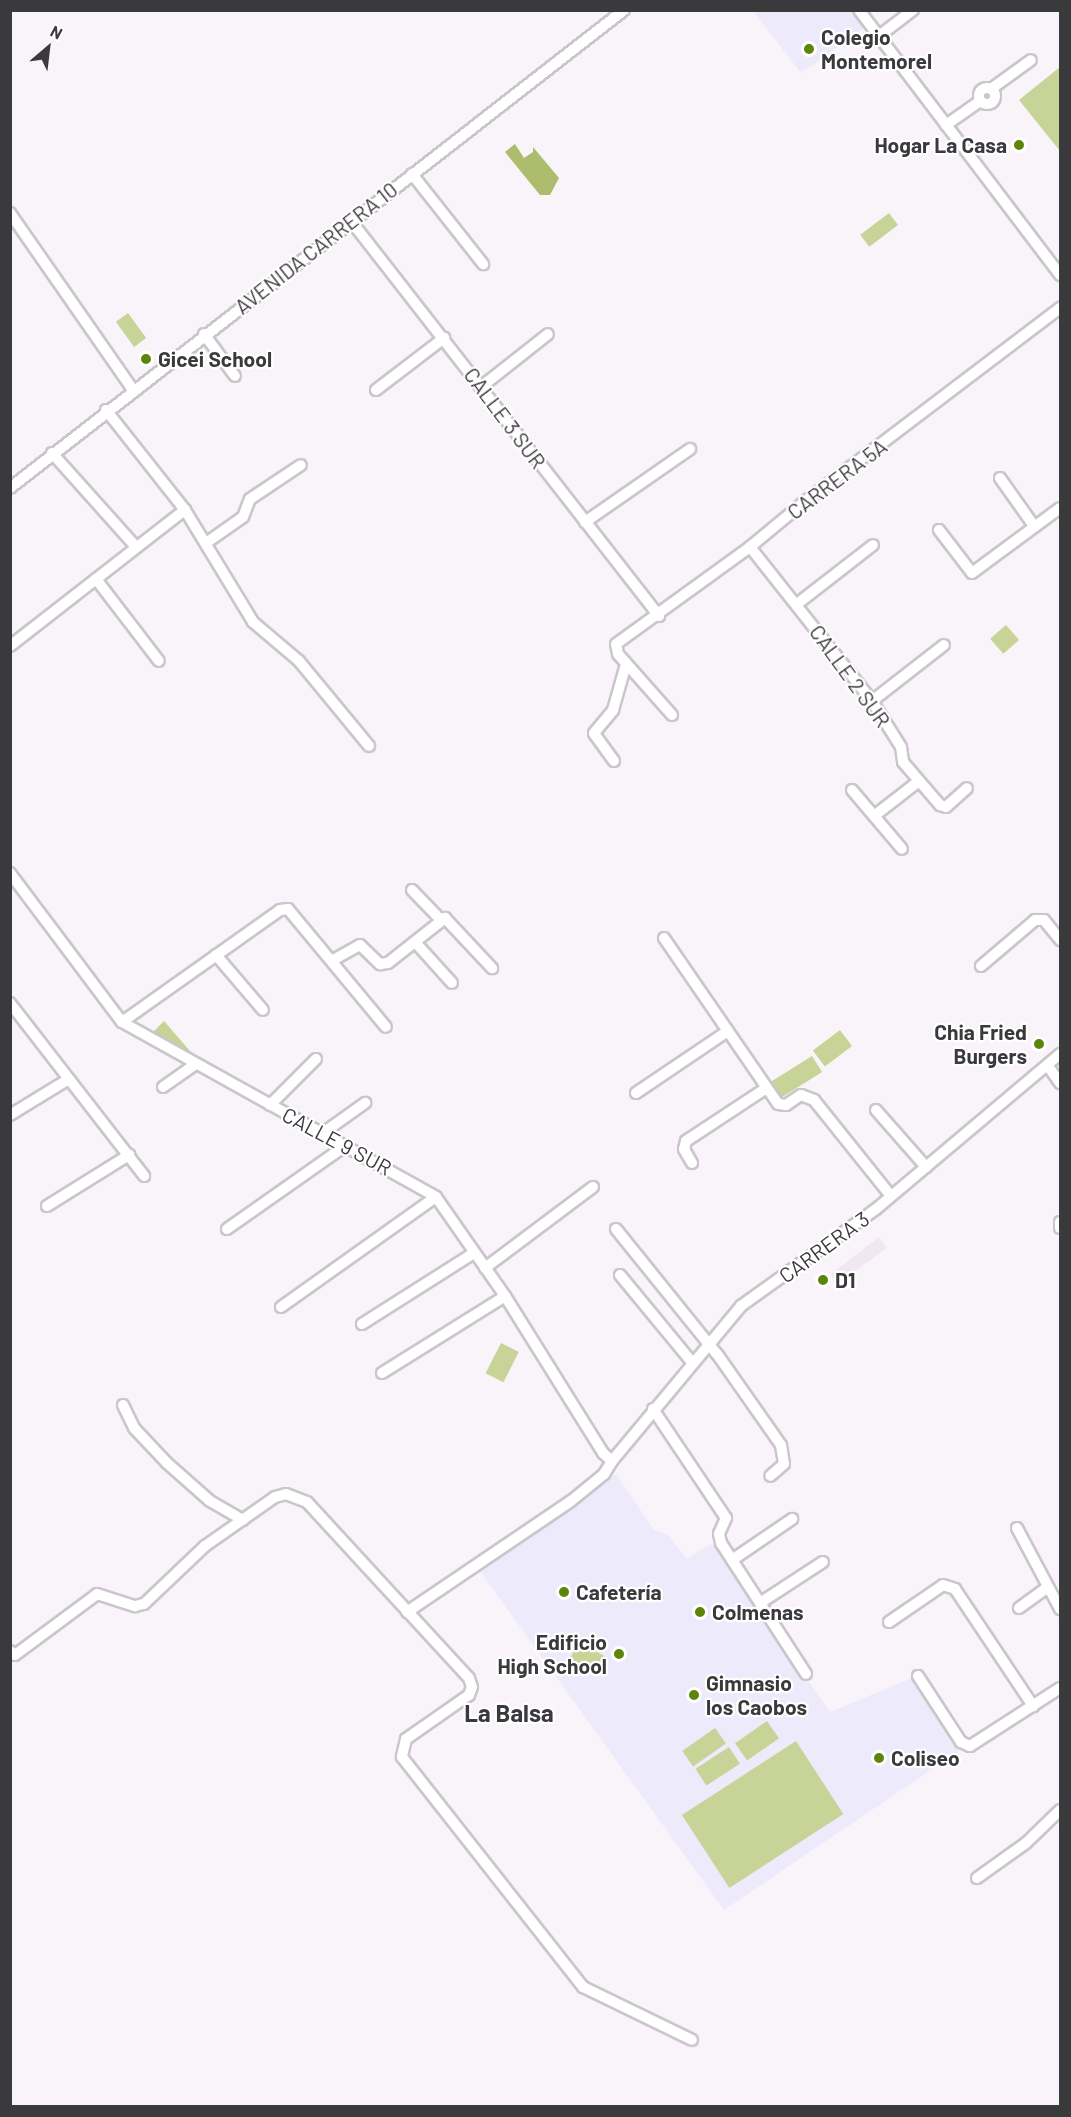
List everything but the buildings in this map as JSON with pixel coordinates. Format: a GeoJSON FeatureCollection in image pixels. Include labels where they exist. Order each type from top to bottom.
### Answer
{"type":"FeatureCollection","features":[{"type":"Feature","properties":{"kind":"street","name":"AVENIDA CARRERA 10"},"geometry":{"type":"LineString","coordinates":[[10,488],[106,410],[624,10]]}},
{"type":"Feature","properties":{"kind":"street"},"geometry":{"type":"LineString","coordinates":[[860,10],[879,36],[910,69],[946,125],[1060,275]]}},
{"type":"Feature","properties":{"kind":"street"},"geometry":{"type":"LineString","coordinates":[[879,36],[913,10]]}},
{"type":"Feature","properties":{"kind":"street"},"geometry":{"type":"LineString","coordinates":[[946,125],[980,101],[986,105],[993,102],[996,95],[991,89],[1031,60]]}},
{"type":"Feature","properties":{"kind":"street"},"geometry":{"type":"LineString","coordinates":[[412,174],[483,264]]}},
{"type":"Feature","properties":{"kind":"street"},"geometry":{"type":"LineString","coordinates":[[10,213],[133,390]]}},
{"type":"Feature","properties":{"kind":"street","name":"CALLE 3 SUR"},"geometry":{"type":"LineString","coordinates":[[351,221],[659,616]]}},
{"type":"Feature","properties":{"kind":"street","name":"CARRERA 5A"},"geometry":{"type":"LineString","coordinates":[[626,664],[615,649],[616,644],[659,616],[750,547],[870,448],[1060,309]]}},
{"type":"Feature","properties":{"kind":"street"},"geometry":{"type":"LineString","coordinates":[[204,334],[235,376]]}},
{"type":"Feature","properties":{"kind":"street"},"geometry":{"type":"LineString","coordinates":[[481,387],[548,334]]}},
{"type":"Feature","properties":{"kind":"street"},"geometry":{"type":"LineString","coordinates":[[376,390],[444,338]]}},
{"type":"Feature","properties":{"kind":"street"},"geometry":{"type":"LineString","coordinates":[[106,410],[185,510],[253,622],[298,661],[369,746]]}},
{"type":"Feature","properties":{"kind":"street"},"geometry":{"type":"LineString","coordinates":[[585,522],[690,450]]}},
{"type":"Feature","properties":{"kind":"street"},"geometry":{"type":"LineString","coordinates":[[52,453],[136,547]]}},
{"type":"Feature","properties":{"kind":"street"},"geometry":{"type":"LineString","coordinates":[[206,543],[243,517],[250,499],[301,465]]}},
{"type":"Feature","properties":{"kind":"street"},"geometry":{"type":"LineString","coordinates":[[1000,478],[1034,526]]}},
{"type":"Feature","properties":{"kind":"street"},"geometry":{"type":"LineString","coordinates":[[939,530],[972,573],[1060,508]]}},
{"type":"Feature","properties":{"kind":"street"},"geometry":{"type":"LineString","coordinates":[[10,646],[185,510]]}},
{"type":"Feature","properties":{"kind":"street"},"geometry":{"type":"LineString","coordinates":[[797,604],[873,545]]}},
{"type":"Feature","properties":{"kind":"street","name":"CALLE 2 SUR"},"geometry":{"type":"LineString","coordinates":[[750,547],[872,701],[901,747],[903,762],[942,807],[967,788]]}},
{"type":"Feature","properties":{"kind":"street"},"geometry":{"type":"LineString","coordinates":[[96,579],[159,661]]}},
{"type":"Feature","properties":{"kind":"street"},"geometry":{"type":"LineString","coordinates":[[872,701],[944,645]]}},
{"type":"Feature","properties":{"kind":"street"},"geometry":{"type":"LineString","coordinates":[[626,664],[672,715]]}},
{"type":"Feature","properties":{"kind":"street"},"geometry":{"type":"LineString","coordinates":[[614,761],[594,733],[613,710],[626,664]]}},
{"type":"Feature","properties":{"kind":"street"},"geometry":{"type":"LineString","coordinates":[[874,816],[919,781]]}},
{"type":"Feature","properties":{"kind":"street"},"geometry":{"type":"LineString","coordinates":[[852,790],[902,849]]}},
{"type":"Feature","properties":{"kind":"street","name":"CALLE 9 SUR"},"geometry":{"type":"LineString","coordinates":[[10,873],[122,1022],[194,1065],[436,1197],[505,1296],[603,1453],[612,1461]]}},
{"type":"Feature","properties":{"kind":"street"},"geometry":{"type":"LineString","coordinates":[[412,890],[441,920]]}},
{"type":"Feature","properties":{"kind":"street"},"geometry":{"type":"LineString","coordinates":[[122,1022],[280,910],[288,909],[333,960],[386,1027]]}},
{"type":"Feature","properties":{"kind":"street"},"geometry":{"type":"LineString","coordinates":[[333,960],[360,945],[384,965],[441,920],[450,919],[492,968]]}},
{"type":"Feature","properties":{"kind":"street"},"geometry":{"type":"LineString","coordinates":[[981,966],[1035,920],[1044,920],[1060,940]]}},
{"type":"Feature","properties":{"kind":"street"},"geometry":{"type":"LineString","coordinates":[[664,938],[765,1089],[782,1106],[801,1095],[814,1100],[890,1196]]}},
{"type":"Feature","properties":{"kind":"street"},"geometry":{"type":"LineString","coordinates":[[415,942],[452,983]]}},
{"type":"Feature","properties":{"kind":"street"},"geometry":{"type":"LineString","coordinates":[[216,955],[263,1010]]}},
{"type":"Feature","properties":{"kind":"street"},"geometry":{"type":"LineString","coordinates":[[12,1007],[144,1176]]}},
{"type":"Feature","properties":{"kind":"street"},"geometry":{"type":"LineString","coordinates":[[636,1093],[728,1031]]}},
{"type":"Feature","properties":{"kind":"street","name":"CARRERA 3"},"geometry":{"type":"LineString","coordinates":[[407,1612],[571,1501],[604,1474],[691,1361],[741,1306],[810,1259],[890,1196],[1060,1054]]}},
{"type":"Feature","properties":{"kind":"street"},"geometry":{"type":"LineString","coordinates":[[270,1105],[316,1059]]}},
{"type":"Feature","properties":{"kind":"street"},"geometry":{"type":"LineString","coordinates":[[163,1088],[194,1065]]}},
{"type":"Feature","properties":{"kind":"street"},"geometry":{"type":"LineString","coordinates":[[1048,1066],[1060,1083]]}},
{"type":"Feature","properties":{"kind":"street"},"geometry":{"type":"LineString","coordinates":[[10,1115],[69,1079]]}},
{"type":"Feature","properties":{"kind":"street"},"geometry":{"type":"LineString","coordinates":[[692,1163],[684,1149],[686,1141],[765,1089]]}},
{"type":"Feature","properties":{"kind":"street"},"geometry":{"type":"LineString","coordinates":[[323,1134],[365,1103]]}},
{"type":"Feature","properties":{"kind":"street"},"geometry":{"type":"LineString","coordinates":[[876,1110],[926,1167]]}},
{"type":"Feature","properties":{"kind":"street"},"geometry":{"type":"LineString","coordinates":[[227,1229],[345,1146]]}},
{"type":"Feature","properties":{"kind":"street"},"geometry":{"type":"LineString","coordinates":[[47,1206],[129,1155]]}},
{"type":"Feature","properties":{"kind":"street"},"geometry":{"type":"LineString","coordinates":[[485,1268],[593,1187]]}},
{"type":"Feature","properties":{"kind":"street"},"geometry":{"type":"LineString","coordinates":[[280,1307],[436,1197]]}},
{"type":"Feature","properties":{"kind":"street"},"geometry":{"type":"LineString","coordinates":[[1060,1222],[1060,1228]]}},
{"type":"Feature","properties":{"kind":"street"},"geometry":{"type":"LineString","coordinates":[[616,1229],[707,1342],[784,1450],[784,1464],[770,1476]]}},
{"type":"Feature","properties":{"kind":"street"},"geometry":{"type":"LineString","coordinates":[[362,1324],[474,1253]]}},
{"type":"Feature","properties":{"kind":"street"},"geometry":{"type":"LineString","coordinates":[[620,1275],[691,1361]]}},
{"type":"Feature","properties":{"kind":"street"},"geometry":{"type":"LineString","coordinates":[[382,1373],[505,1296]]}},
{"type":"Feature","properties":{"kind":"street"},"geometry":{"type":"LineString","coordinates":[[123,1405],[134,1428],[167,1463],[210,1501],[243,1520]]}},
{"type":"Feature","properties":{"kind":"street"},"geometry":{"type":"LineString","coordinates":[[653,1409],[726,1518],[720,1540],[806,1674]]}},
{"type":"Feature","properties":{"kind":"street"},"geometry":{"type":"LineString","coordinates":[[10,1651],[15,1654],[97,1594],[135,1606],[144,1604],[205,1546],[275,1497],[296,1496],[307,1502],[469,1678],[472,1687],[469,1695],[406,1739],[402,1756],[583,1988],[692,2040]]}},
{"type":"Feature","properties":{"kind":"street"},"geometry":{"type":"LineString","coordinates":[[732,1560],[792,1519]]}},
{"type":"Feature","properties":{"kind":"street"},"geometry":{"type":"LineString","coordinates":[[1017,1528],[1060,1608]]}},
{"type":"Feature","properties":{"kind":"street"},"geometry":{"type":"LineString","coordinates":[[760,1603],[824,1562]]}},
{"type":"Feature","properties":{"kind":"street"},"geometry":{"type":"LineString","coordinates":[[889,1622],[943,1585],[955,1589],[1033,1706]]}},
{"type":"Feature","properties":{"kind":"street"},"geometry":{"type":"LineString","coordinates":[[1019,1608],[1048,1587]]}},
{"type":"Feature","properties":{"kind":"street"},"geometry":{"type":"LineString","coordinates":[[918,1676],[961,1742],[970,1746],[1060,1688]]}},
{"type":"Feature","properties":{"kind":"street"},"geometry":{"type":"LineString","coordinates":[[977,1878],[1026,1843],[1060,1810]]}},
{"type":"Feature","properties":{"kind":"shaded area","name":"Colegio Montemorel"},"geometry":{"type":"Polygon","coordinates":[[[758,10],[859,11],[870,24],[801,73],[755,13],[758,10]]]}},
{"type":"Feature","properties":{"kind":"shaded area"},"geometry":{"type":"Polygon","coordinates":[[[879,1237],[887,1248],[837,1284],[831,1274],[879,1237]]]}},
{"type":"Feature","properties":{"kind":"shaded area","name":"Gimnasio los Caobos"},"geometry":{"type":"Polygon","coordinates":[[[616,1474],[654,1530],[667,1534],[687,1559],[712,1543],[830,1712],[912,1678],[962,1749],[724,1910],[480,1571],[616,1474]]]}},
{"type":"Feature","properties":{"kind":"green space"},"geometry":{"type":"Polygon","coordinates":[[[1060,67],[1060,151],[1019,100],[1060,67]]]}},
{"type":"Feature","properties":{"kind":"green space"},"geometry":{"type":"Polygon","coordinates":[[[515,144],[524,158],[533,152],[533,147],[559,178],[550,195],[540,195],[505,152],[515,144]]]}},
{"type":"Feature","properties":{"kind":"green space"},"geometry":{"type":"Polygon","coordinates":[[[889,213],[898,225],[869,247],[860,235],[889,213]]]}},
{"type":"Feature","properties":{"kind":"green space"},"geometry":{"type":"Polygon","coordinates":[[[128,313],[146,338],[134,347],[116,322],[128,313]]]}},
{"type":"Feature","properties":{"kind":"green space"},"geometry":{"type":"Polygon","coordinates":[[[1006,625],[1019,640],[1003,654],[990,639],[1006,625]]]}},
{"type":"Feature","properties":{"kind":"green space"},"geometry":{"type":"Polygon","coordinates":[[[164,1021],[196,1058],[152,1033],[164,1021]]]}},
{"type":"Feature","properties":{"kind":"green space"},"geometry":{"type":"Polygon","coordinates":[[[840,1030],[852,1046],[825,1066],[813,1050],[840,1030]]]}},
{"type":"Feature","properties":{"kind":"green space"},"geometry":{"type":"Polygon","coordinates":[[[812,1056],[822,1072],[781,1098],[771,1081],[812,1056]]]}},
{"type":"Feature","properties":{"kind":"green space"},"geometry":{"type":"Polygon","coordinates":[[[501,1343],[519,1352],[503,1382],[486,1373],[501,1343]]]}},
{"type":"Feature","properties":{"kind":"green space"},"geometry":{"type":"Polygon","coordinates":[[[579,1642],[608,1658],[599,1675],[570,1659],[579,1642]]]}},
{"type":"Feature","properties":{"kind":"green space"},"geometry":{"type":"Polygon","coordinates":[[[767,1721],[779,1738],[747,1761],[735,1743],[767,1721]]]}},
{"type":"Feature","properties":{"kind":"green space"},"geometry":{"type":"Polygon","coordinates":[[[715,1728],[726,1744],[693,1767],[682,1751],[715,1728]]]}},
{"type":"Feature","properties":{"kind":"green space"},"geometry":{"type":"Polygon","coordinates":[[[796,1741],[843,1814],[729,1888],[682,1815],[796,1741]]]}},
{"type":"Feature","properties":{"kind":"green space"},"geometry":{"type":"Polygon","coordinates":[[[729,1747],[740,1764],[706,1786],[695,1769],[729,1747]]]}},
{"type":"Feature","properties":{"kind":"place","name":"Colegio Montemorel"},"geometry":{"type":"Point","coordinates":[809,49]}},
{"type":"Feature","properties":{"kind":"place","name":"Hogar La Casa"},"geometry":{"type":"Point","coordinates":[1019,145]}},
{"type":"Feature","properties":{"kind":"place","name":"Gicei School"},"geometry":{"type":"Point","coordinates":[146,359]}},
{"type":"Feature","properties":{"kind":"place","name":"Chia Fried Burgers"},"geometry":{"type":"Point","coordinates":[1039,1044]}},
{"type":"Feature","properties":{"kind":"place","name":"D1"},"geometry":{"type":"Point","coordinates":[823,1280]}},
{"type":"Feature","properties":{"kind":"place","name":"Cafetería"},"geometry":{"type":"Point","coordinates":[564,1592]}},
{"type":"Feature","properties":{"kind":"place","name":"Colmenas"},"geometry":{"type":"Point","coordinates":[700,1612]}},
{"type":"Feature","properties":{"kind":"place","name":"Edificio High School"},"geometry":{"type":"Point","coordinates":[619,1654]}},
{"type":"Feature","properties":{"kind":"place","name":"Gimnasio los Caobos"},"geometry":{"type":"Point","coordinates":[694,1695]}},
{"type":"Feature","properties":{"kind":"place","name":"Coliseo"},"geometry":{"type":"Point","coordinates":[879,1758]}},
{"type":"Feature","properties":{"kind":"district","name":"La Balsa"},"geometry":{"type":"Point","coordinates":[509,1713]}}]}
